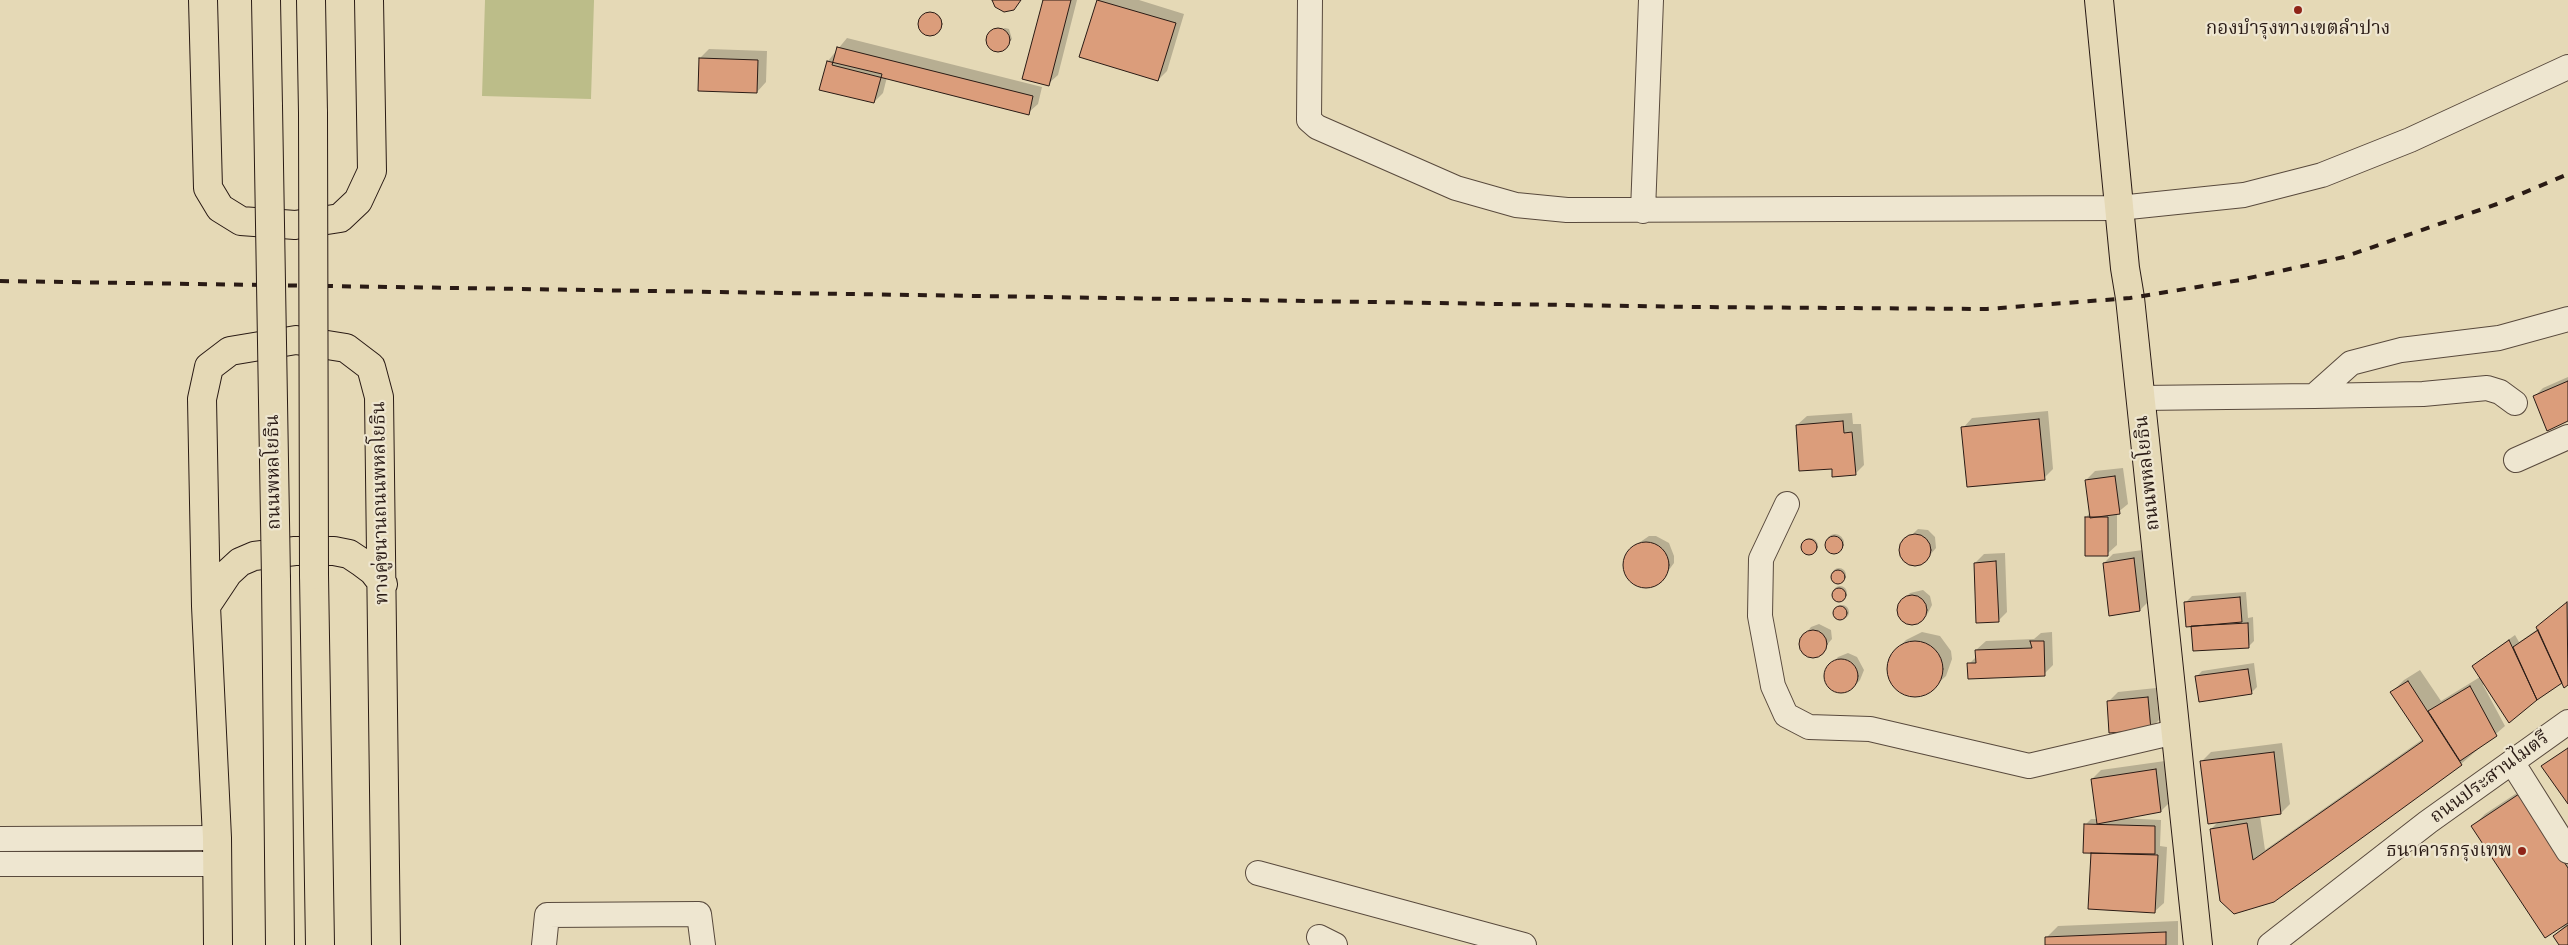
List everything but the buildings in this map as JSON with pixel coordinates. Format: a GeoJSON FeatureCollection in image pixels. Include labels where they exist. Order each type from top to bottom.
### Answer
{"type":"FeatureCollection","features":[{"type":"Feature","properties":{"kind":"main road"},"geometry":{"type":"LineString","coordinates":[[203,0],[208,188],[220,208],[241,221],[295,225],[340,218],[358,201],[372,171],[370,0]]}},
{"type":"Feature","properties":{"kind":"main road","name":"ถนนพหลโยธิน"},"geometry":{"type":"LineString","coordinates":[[266,0],[280,945]]}},
{"type":"Feature","properties":{"kind":"main road","name":"ถนนพหลโยธิน"},"geometry":{"type":"LineString","coordinates":[[311,0],[314,574],[320,945]]}},
{"type":"Feature","properties":{"kind":"main road","name":"ถนนพหลโยธิน"},"geometry":{"type":"LineString","coordinates":[[2099,0],[2198,945]]}},
{"type":"Feature","properties":{"kind":"main road","name":"ทางคู่ขนานถนนพหลโยธิน"},"geometry":{"type":"LineString","coordinates":[[218,945],[217,851],[206,606],[202,399],[209,367],[230,351],[296,340],[346,348],[371,367],[380,397],[386,945]]}},
{"type":"Feature","properties":{"kind":"main road"},"geometry":{"type":"LineString","coordinates":[[206,606],[228,573],[240,562],[254,556],[334,551],[349,554],[373,571],[383,584]]}},
{"type":"Feature","properties":{"kind":"street"},"geometry":{"type":"LineString","coordinates":[[1310,0],[1310,120],[1317,128],[1456,188],[1516,205],[1567,210],[2120,208],[2244,196],[2322,176],[2410,140],[2568,67]]}},
{"type":"Feature","properties":{"kind":"street"},"geometry":{"type":"LineString","coordinates":[[1643,211],[1651,0]]}},
{"type":"Feature","properties":{"kind":"street"},"geometry":{"type":"LineString","coordinates":[[2314,396],[2351,363],[2401,350],[2499,338],[2568,319]]}},
{"type":"Feature","properties":{"kind":"street"},"geometry":{"type":"LineString","coordinates":[[2140,398],[2423,394],[2487,388],[2500,392],[2515,403]]}},
{"type":"Feature","properties":{"kind":"street"},"geometry":{"type":"LineString","coordinates":[[2516,460],[2568,437]]}},
{"type":"Feature","properties":{"kind":"street"},"geometry":{"type":"LineString","coordinates":[[1787,504],[1761,559],[1760,616],[1772,686],[1786,714],[1809,727],[1870,729],[2029,766],[2175,732]]}},
{"type":"Feature","properties":{"kind":"street","name":"ถนนประสานไมตรี"},"geometry":{"type":"LineString","coordinates":[[2270,945],[2428,822],[2568,722]]}},
{"type":"Feature","properties":{"kind":"street"},"geometry":{"type":"LineString","coordinates":[[2512,762],[2568,851]]}},
{"type":"Feature","properties":{"kind":"street"},"geometry":{"type":"LineString","coordinates":[[0,839],[217,851]]}},
{"type":"Feature","properties":{"kind":"street"},"geometry":{"type":"LineString","coordinates":[[0,864],[217,851]]}},
{"type":"Feature","properties":{"kind":"street"},"geometry":{"type":"LineString","coordinates":[[1258,873],[1524,945]]}},
{"type":"Feature","properties":{"kind":"street"},"geometry":{"type":"LineString","coordinates":[[544,945],[547,915],[680,914],[699,914],[703,945]]}},
{"type":"Feature","properties":{"kind":"green space"},"geometry":{"type":"Polygon","coordinates":[[[485,0],[594,0],[591,99],[482,96],[485,0]]]}},
{"type":"Feature","properties":{"kind":"railway"},"geometry":{"type":"LineString","coordinates":[[0,281],[1697,307],[1987,309],[2130,298],[2240,280],[2344,257],[2497,204],[2568,174]]}},
{"type":"Feature","properties":{"kind":"place","name":"กองบำรุงทางเขตลำปาง"},"geometry":{"type":"Point","coordinates":[2298,10]}},
{"type":"Feature","properties":{"kind":"place","name":"ธนาคารกรุงเทพ"},"geometry":{"type":"Point","coordinates":[2522,851]}}]}
